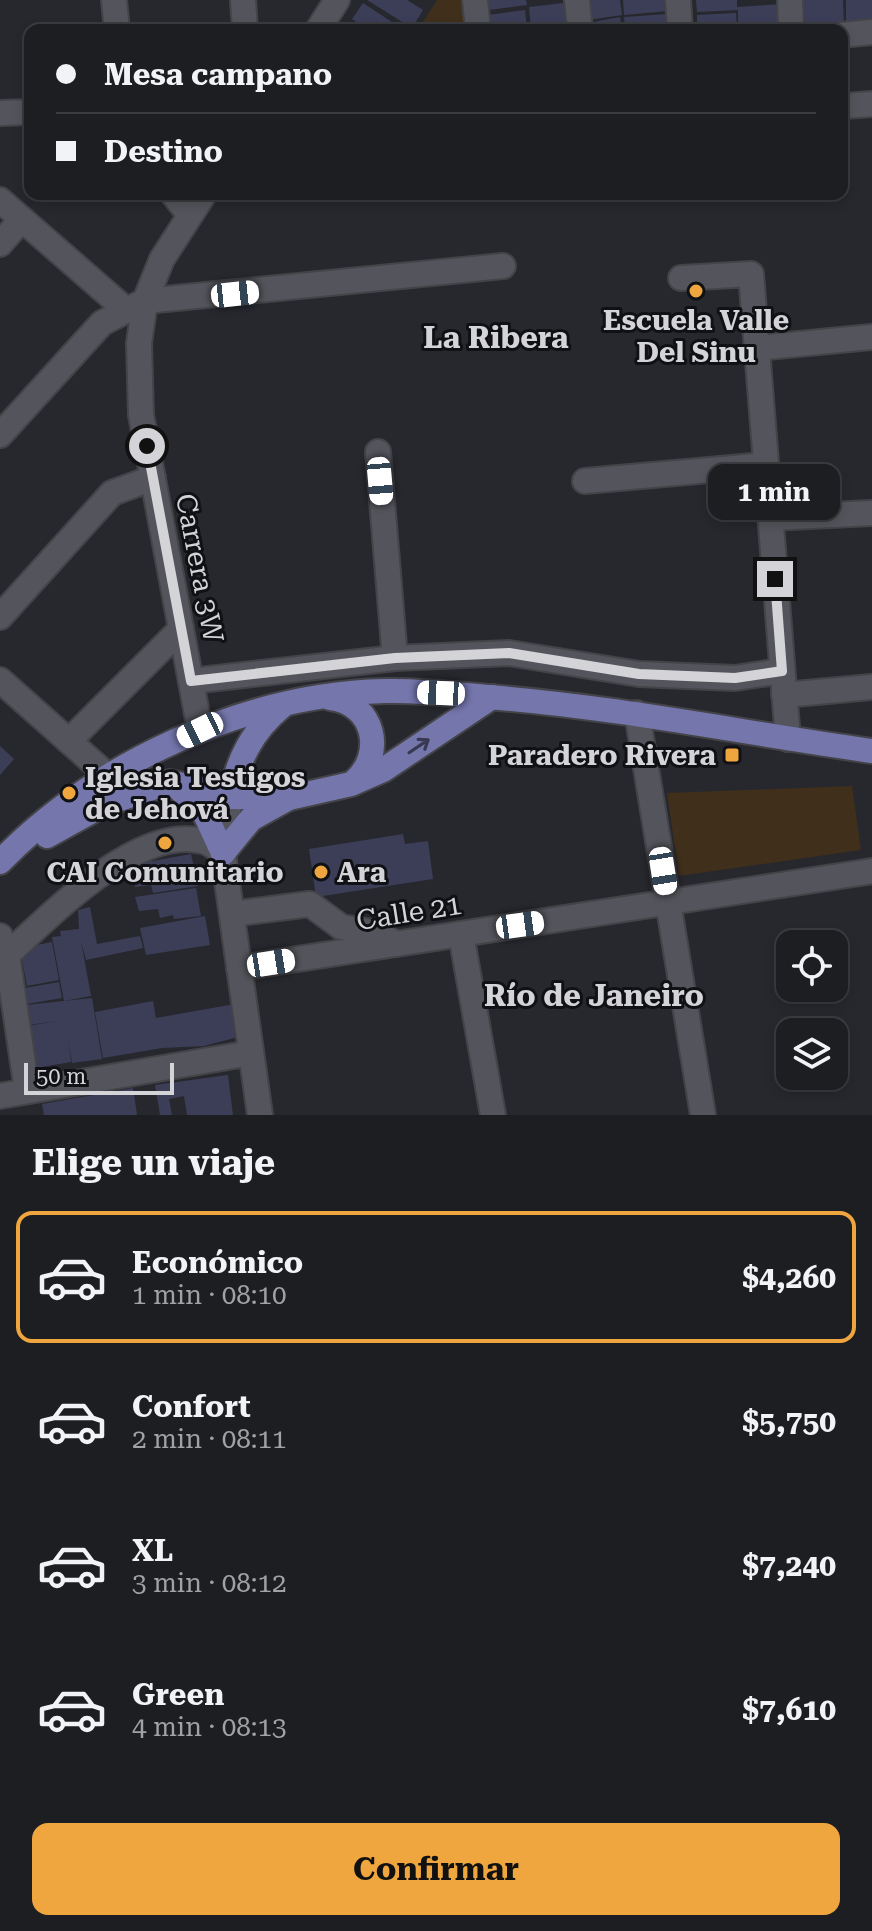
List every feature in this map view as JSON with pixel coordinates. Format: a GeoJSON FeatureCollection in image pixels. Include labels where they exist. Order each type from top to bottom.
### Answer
{"type":"FeatureCollection","features":[{"type":"Feature","properties":{"kind":"main road"},"geometry":{"type":"LineString","coordinates":[[0,862],[28,833],[107,775],[200,730],[283,706],[328,698],[383,691],[492,697],[637,713],[872,751]]}},
{"type":"Feature","properties":{"kind":"main road"},"geometry":{"type":"LineString","coordinates":[[0,871],[62,826],[103,805],[170,782],[230,797],[289,798],[351,784],[383,770],[492,697]]}},
{"type":"Feature","properties":{"kind":"main road"},"geometry":{"type":"LineString","coordinates":[[328,698],[353,705],[370,726],[373,752],[369,765],[351,784]]}},
{"type":"Feature","properties":{"kind":"main road"},"geometry":{"type":"LineString","coordinates":[[230,797],[234,775],[253,736],[283,706]]}},
{"type":"Feature","properties":{"kind":"main road"},"geometry":{"type":"LineString","coordinates":[[170,782],[204,812],[223,853],[251,819],[289,798]]}},
{"type":"Feature","properties":{"kind":"street"},"geometry":{"type":"LineString","coordinates":[[114,0],[116,24]]}},
{"type":"Feature","properties":{"kind":"street"},"geometry":{"type":"LineString","coordinates":[[243,0],[245,24]]}},
{"type":"Feature","properties":{"kind":"street"},"geometry":{"type":"LineString","coordinates":[[322,24],[337,0]]}},
{"type":"Feature","properties":{"kind":"street"},"geometry":{"type":"LineString","coordinates":[[475,0],[477,24]]}},
{"type":"Feature","properties":{"kind":"street"},"geometry":{"type":"LineString","coordinates":[[577,0],[579,24]]}},
{"type":"Feature","properties":{"kind":"street"},"geometry":{"type":"LineString","coordinates":[[678,0],[680,24]]}},
{"type":"Feature","properties":{"kind":"street"},"geometry":{"type":"LineString","coordinates":[[790,0],[791,24]]}},
{"type":"Feature","properties":{"kind":"street"},"geometry":{"type":"LineString","coordinates":[[848,34],[872,32]]}},
{"type":"Feature","properties":{"kind":"street"},"geometry":{"type":"LineString","coordinates":[[848,106],[872,104]]}},
{"type":"Feature","properties":{"kind":"street"},"geometry":{"type":"LineString","coordinates":[[0,113],[24,112]]}},
{"type":"Feature","properties":{"kind":"street"},"geometry":{"type":"LineString","coordinates":[[0,200],[135,305]]}},
{"type":"Feature","properties":{"kind":"street"},"geometry":{"type":"LineString","coordinates":[[178,200],[189,214]]}},
{"type":"Feature","properties":{"kind":"street","name":"Carrera 3W"},"geometry":{"type":"LineString","coordinates":[[200,200],[135,305],[141,415],[200,730]]}},
{"type":"Feature","properties":{"kind":"street"},"geometry":{"type":"LineString","coordinates":[[0,244],[22,219]]}},
{"type":"Feature","properties":{"kind":"street"},"geometry":{"type":"LineString","coordinates":[[0,435],[102,323],[135,305],[503,266]]}},
{"type":"Feature","properties":{"kind":"street"},"geometry":{"type":"LineString","coordinates":[[681,278],[751,274],[788,739]]}},
{"type":"Feature","properties":{"kind":"street"},"geometry":{"type":"LineString","coordinates":[[757,348],[872,337]]}},
{"type":"Feature","properties":{"kind":"street"},"geometry":{"type":"LineString","coordinates":[[378,452],[395,658]]}},
{"type":"Feature","properties":{"kind":"street"},"geometry":{"type":"LineString","coordinates":[[585,481],[766,465]]}},
{"type":"Feature","properties":{"kind":"street"},"geometry":{"type":"LineString","coordinates":[[0,617],[112,493],[153,478]]}},
{"type":"Feature","properties":{"kind":"street"},"geometry":{"type":"LineString","coordinates":[[770,518],[872,513]]}},
{"type":"Feature","properties":{"kind":"street"},"geometry":{"type":"LineString","coordinates":[[69,741],[181,629]]}},
{"type":"Feature","properties":{"kind":"street"},"geometry":{"type":"LineString","coordinates":[[191,681],[395,658],[509,653],[639,674],[872,687]]}},
{"type":"Feature","properties":{"kind":"street"},"geometry":{"type":"LineString","coordinates":[[0,680],[107,775]]}},
{"type":"Feature","properties":{"kind":"street"},"geometry":{"type":"LineString","coordinates":[[637,713],[668,902],[696,1114]]}},
{"type":"Feature","properties":{"kind":"street"},"geometry":{"type":"LineString","coordinates":[[230,797],[223,853],[260,1115]]}},
{"type":"Feature","properties":{"kind":"street"},"geometry":{"type":"LineString","coordinates":[[27,1090],[4,954],[112,863],[173,840],[203,841],[223,853]]}},
{"type":"Feature","properties":{"kind":"street","name":"Calle 21"},"geometry":{"type":"LineString","coordinates":[[239,968],[872,871]]}},
{"type":"Feature","properties":{"kind":"street"},"geometry":{"type":"LineString","coordinates":[[232,914],[310,904],[341,927],[378,933],[396,944]]}},
{"type":"Feature","properties":{"kind":"street"},"geometry":{"type":"LineString","coordinates":[[461,934],[493,1115]]}},
{"type":"Feature","properties":{"kind":"street"},"geometry":{"type":"LineString","coordinates":[[0,1096],[251,1053]]}},
{"type":"Feature","properties":{"kind":"shaded area"},"geometry":{"type":"Polygon","coordinates":[[[437,0],[465,0],[467,24],[422,24],[437,0]]]}},
{"type":"Feature","properties":{"kind":"shaded area"},"geometry":{"type":"Polygon","coordinates":[[[852,786],[861,850],[679,876],[667,793],[852,786]]]}},
{"type":"Feature","properties":{"kind":"building"},"geometry":{"type":"Polygon","coordinates":[[[367,0],[407,0],[423,10],[414,24],[406,24],[367,0]]]}},
{"type":"Feature","properties":{"kind":"building"},"geometry":{"type":"Polygon","coordinates":[[[488,0],[526,0],[527,5],[489,10],[488,0]]]}},
{"type":"Feature","properties":{"kind":"building"},"geometry":{"type":"Polygon","coordinates":[[[620,0],[622,15],[582,21],[581,2],[620,0]]]}},
{"type":"Feature","properties":{"kind":"building"},"geometry":{"type":"Polygon","coordinates":[[[623,0],[667,0],[668,11],[624,15],[623,0]]]}},
{"type":"Feature","properties":{"kind":"building"},"geometry":{"type":"Polygon","coordinates":[[[696,0],[737,0],[737,7],[783,4],[784,24],[738,24],[738,10],[697,12],[696,0]]]}},
{"type":"Feature","properties":{"kind":"building"},"geometry":{"type":"Polygon","coordinates":[[[803,0],[843,0],[844,24],[805,24],[803,0]]]}},
{"type":"Feature","properties":{"kind":"building"},"geometry":{"type":"Polygon","coordinates":[[[846,0],[872,0],[872,27],[848,27],[846,0]]]}},
{"type":"Feature","properties":{"kind":"building"},"geometry":{"type":"Polygon","coordinates":[[[572,2],[574,24],[531,24],[529,7],[572,2]]]}},
{"type":"Feature","properties":{"kind":"building"},"geometry":{"type":"Polygon","coordinates":[[[363,3],[395,24],[360,24],[352,19],[363,3]]]}},
{"type":"Feature","properties":{"kind":"building"},"geometry":{"type":"Polygon","coordinates":[[[525,10],[526,24],[489,24],[488,15],[525,10]]]}},
{"type":"Feature","properties":{"kind":"building"},"geometry":{"type":"Polygon","coordinates":[[[736,13],[737,24],[697,24],[697,15],[736,13]]]}},
{"type":"Feature","properties":{"kind":"building"},"geometry":{"type":"Polygon","coordinates":[[[668,14],[669,24],[625,24],[624,17],[668,14]]]}},
{"type":"Feature","properties":{"kind":"building"},"geometry":{"type":"Polygon","coordinates":[[[620,17],[621,24],[582,24],[620,17]]]}},
{"type":"Feature","properties":{"kind":"building"},"geometry":{"type":"Polygon","coordinates":[[[0,746],[14,759],[0,775],[0,746]]]}},
{"type":"Feature","properties":{"kind":"building"},"geometry":{"type":"Polygon","coordinates":[[[403,834],[405,844],[428,841],[433,879],[316,897],[309,849],[403,834]]]}},
{"type":"Feature","properties":{"kind":"building"},"geometry":{"type":"Polygon","coordinates":[[[191,854],[198,886],[153,893],[151,885],[135,887],[130,865],[191,854]]]}},
{"type":"Feature","properties":{"kind":"building"},"geometry":{"type":"Polygon","coordinates":[[[196,888],[201,916],[160,918],[158,909],[139,911],[135,897],[196,888]]]}},
{"type":"Feature","properties":{"kind":"building"},"geometry":{"type":"Polygon","coordinates":[[[90,907],[97,944],[140,936],[143,948],[86,960],[81,941],[91,996],[64,1001],[52,937],[61,936],[60,931],[79,929],[78,910],[90,907]]]}},
{"type":"Feature","properties":{"kind":"building"},"geometry":{"type":"Polygon","coordinates":[[[205,916],[210,945],[146,955],[140,928],[205,916]]]}},
{"type":"Feature","properties":{"kind":"building"},"geometry":{"type":"Polygon","coordinates":[[[52,942],[59,980],[27,986],[21,955],[29,954],[28,949],[37,945],[52,942]]]}},
{"type":"Feature","properties":{"kind":"building"},"geometry":{"type":"Polygon","coordinates":[[[59,982],[62,998],[27,1004],[25,988],[59,982]]]}},
{"type":"Feature","properties":{"kind":"building"},"geometry":{"type":"Polygon","coordinates":[[[92,998],[102,1059],[72,1063],[68,1040],[71,1062],[36,1068],[28,1026],[56,1021],[29,1025],[26,1005],[92,998]]]}},
{"type":"Feature","properties":{"kind":"building"},"geometry":{"type":"Polygon","coordinates":[[[153,1001],[156,1018],[235,1004],[238,1037],[204,1046],[162,1048],[103,1058],[95,1012],[153,1001]]]}},
{"type":"Feature","properties":{"kind":"building"},"geometry":{"type":"Polygon","coordinates":[[[228,1075],[233,1115],[187,1115],[184,1096],[169,1099],[172,1115],[160,1115],[155,1085],[228,1075]]]}},
{"type":"Feature","properties":{"kind":"building"},"geometry":{"type":"Polygon","coordinates":[[[133,1088],[137,1115],[44,1115],[42,1104],[133,1088]]]}},
{"type":"Feature","properties":{"kind":"place","name":"Escuela Valle Del Sinu"},"geometry":{"type":"Point","coordinates":[696,291]}},
{"type":"Feature","properties":{"kind":"place","name":"Paradero Rivera"},"geometry":{"type":"Point","coordinates":[732,755]}},
{"type":"Feature","properties":{"kind":"place","name":"Iglesia Testigos de Jehová"},"geometry":{"type":"Point","coordinates":[69,793]}},
{"type":"Feature","properties":{"kind":"place","name":"CAI Comunitario"},"geometry":{"type":"Point","coordinates":[165,843]}},
{"type":"Feature","properties":{"kind":"place","name":"Ara"},"geometry":{"type":"Point","coordinates":[321,872]}},
{"type":"Feature","properties":{"kind":"district","name":"La Ribera"},"geometry":{"type":"Point","coordinates":[496,338]}},
{"type":"Feature","properties":{"kind":"district","name":"Río de Janeiro"},"geometry":{"type":"Point","coordinates":[594,996]}},
{"type":"Feature","properties":{"kind":"route"},"geometry":{"type":"LineString","coordinates":[[147,446],[191,681],[395,658],[509,653],[576,661],[639,674],[735,678],[782,671],[775,579]]}}]}
